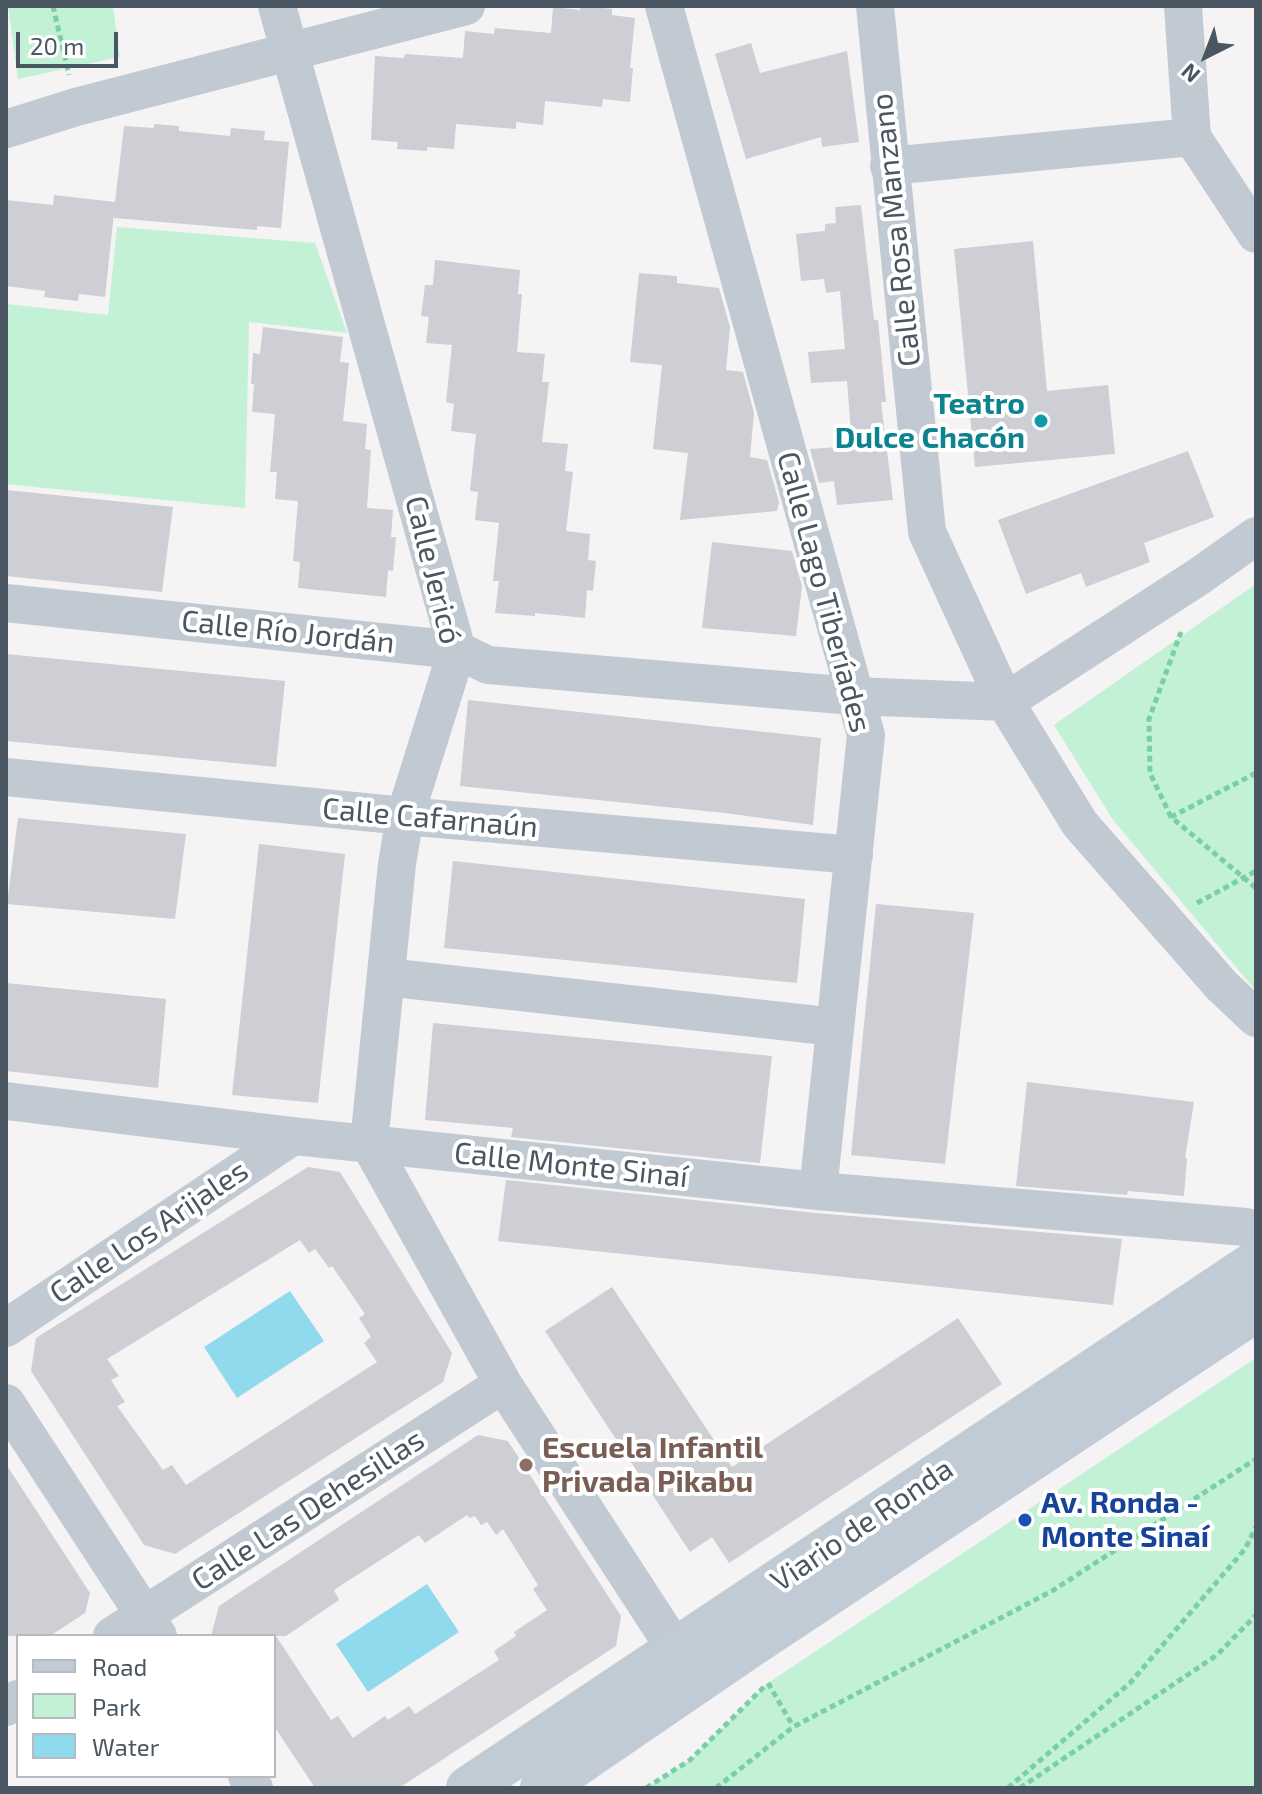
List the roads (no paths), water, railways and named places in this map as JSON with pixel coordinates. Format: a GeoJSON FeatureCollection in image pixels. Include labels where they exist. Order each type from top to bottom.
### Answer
{"type":"FeatureCollection","features":[{"type":"Feature","properties":{"kind":"main road","name":"Viario de Ronda"},"geometry":{"type":"LineString","coordinates":[[468,1788],[1256,1262]]}},
{"type":"Feature","properties":{"kind":"main road","name":"Viario de Ronda"},"geometry":{"type":"LineString","coordinates":[[542,1788],[765,1668],[1256,1310]]}},
{"type":"Feature","properties":{"kind":"street","name":"Calle Jericó"},"geometry":{"type":"LineString","coordinates":[[277,6],[457,650],[405,816],[397,864],[369,1143]]}},
{"type":"Feature","properties":{"kind":"street"},"geometry":{"type":"LineString","coordinates":[[6,129],[76,107],[466,6]]}},
{"type":"Feature","properties":{"kind":"street","name":"Calle Lago Tiberíades"},"geometry":{"type":"LineString","coordinates":[[664,6],[866,735],[818,1191]]}},
{"type":"Feature","properties":{"kind":"street","name":"Calle Rosa Manzano"},"geometry":{"type":"LineString","coordinates":[[875,6],[927,532],[1005,702],[1080,824],[1222,986],[1256,1018]]}},
{"type":"Feature","properties":{"kind":"street"},"geometry":{"type":"LineString","coordinates":[[1183,6],[1192,137],[1256,234]]}},
{"type":"Feature","properties":{"kind":"street"},"geometry":{"type":"LineString","coordinates":[[889,166],[1192,137]]}},
{"type":"Feature","properties":{"kind":"street"},"geometry":{"type":"LineString","coordinates":[[1005,702],[1256,536]]}},
{"type":"Feature","properties":{"kind":"street","name":"Calle Río Jordán"},"geometry":{"type":"LineString","coordinates":[[6,603],[457,650],[488,665],[853,696],[1005,702]]}},
{"type":"Feature","properties":{"kind":"street","name":"Calle Cafarnaún"},"geometry":{"type":"LineString","coordinates":[[6,777],[854,855]]}},
{"type":"Feature","properties":{"kind":"street"},"geometry":{"type":"LineString","coordinates":[[386,977],[835,1027]]}},
{"type":"Feature","properties":{"kind":"street","name":"Calle Monte Sinaí"},"geometry":{"type":"LineString","coordinates":[[6,1101],[293,1136],[818,1191],[1246,1227],[1256,1231]]}},
{"type":"Feature","properties":{"kind":"street","name":"Calle Los Arijales"},"geometry":{"type":"LineString","coordinates":[[6,1328],[293,1136]]}},
{"type":"Feature","properties":{"kind":"street"},"geometry":{"type":"LineString","coordinates":[[369,1143],[503,1384],[676,1650]]}},
{"type":"Feature","properties":{"kind":"street","name":"Calle Las Dehesillas"},"geometry":{"type":"LineString","coordinates":[[119,1634],[151,1625],[503,1384]]}},
{"type":"Feature","properties":{"kind":"street"},"geometry":{"type":"LineString","coordinates":[[6,1403],[151,1625]]}},
{"type":"Feature","properties":{"kind":"water"},"geometry":{"type":"Polygon","coordinates":[[[290,1291],[324,1341],[237,1398],[204,1347],[290,1291]]]}},
{"type":"Feature","properties":{"kind":"water"},"geometry":{"type":"Polygon","coordinates":[[[427,1584],[459,1632],[368,1692],[336,1644],[427,1584]]]}},
{"type":"Feature","properties":{"kind":"place","name":"Teatro Dulce Chacón"},"geometry":{"type":"Point","coordinates":[1041,421]}},
{"type":"Feature","properties":{"kind":"place","name":"Escuela Infantil Privada Pikabu"},"geometry":{"type":"Point","coordinates":[526,1465]}},
{"type":"Feature","properties":{"kind":"place","name":"Av. Ronda - Monte Sinaí"},"geometry":{"type":"Point","coordinates":[1025,1520]}}]}
